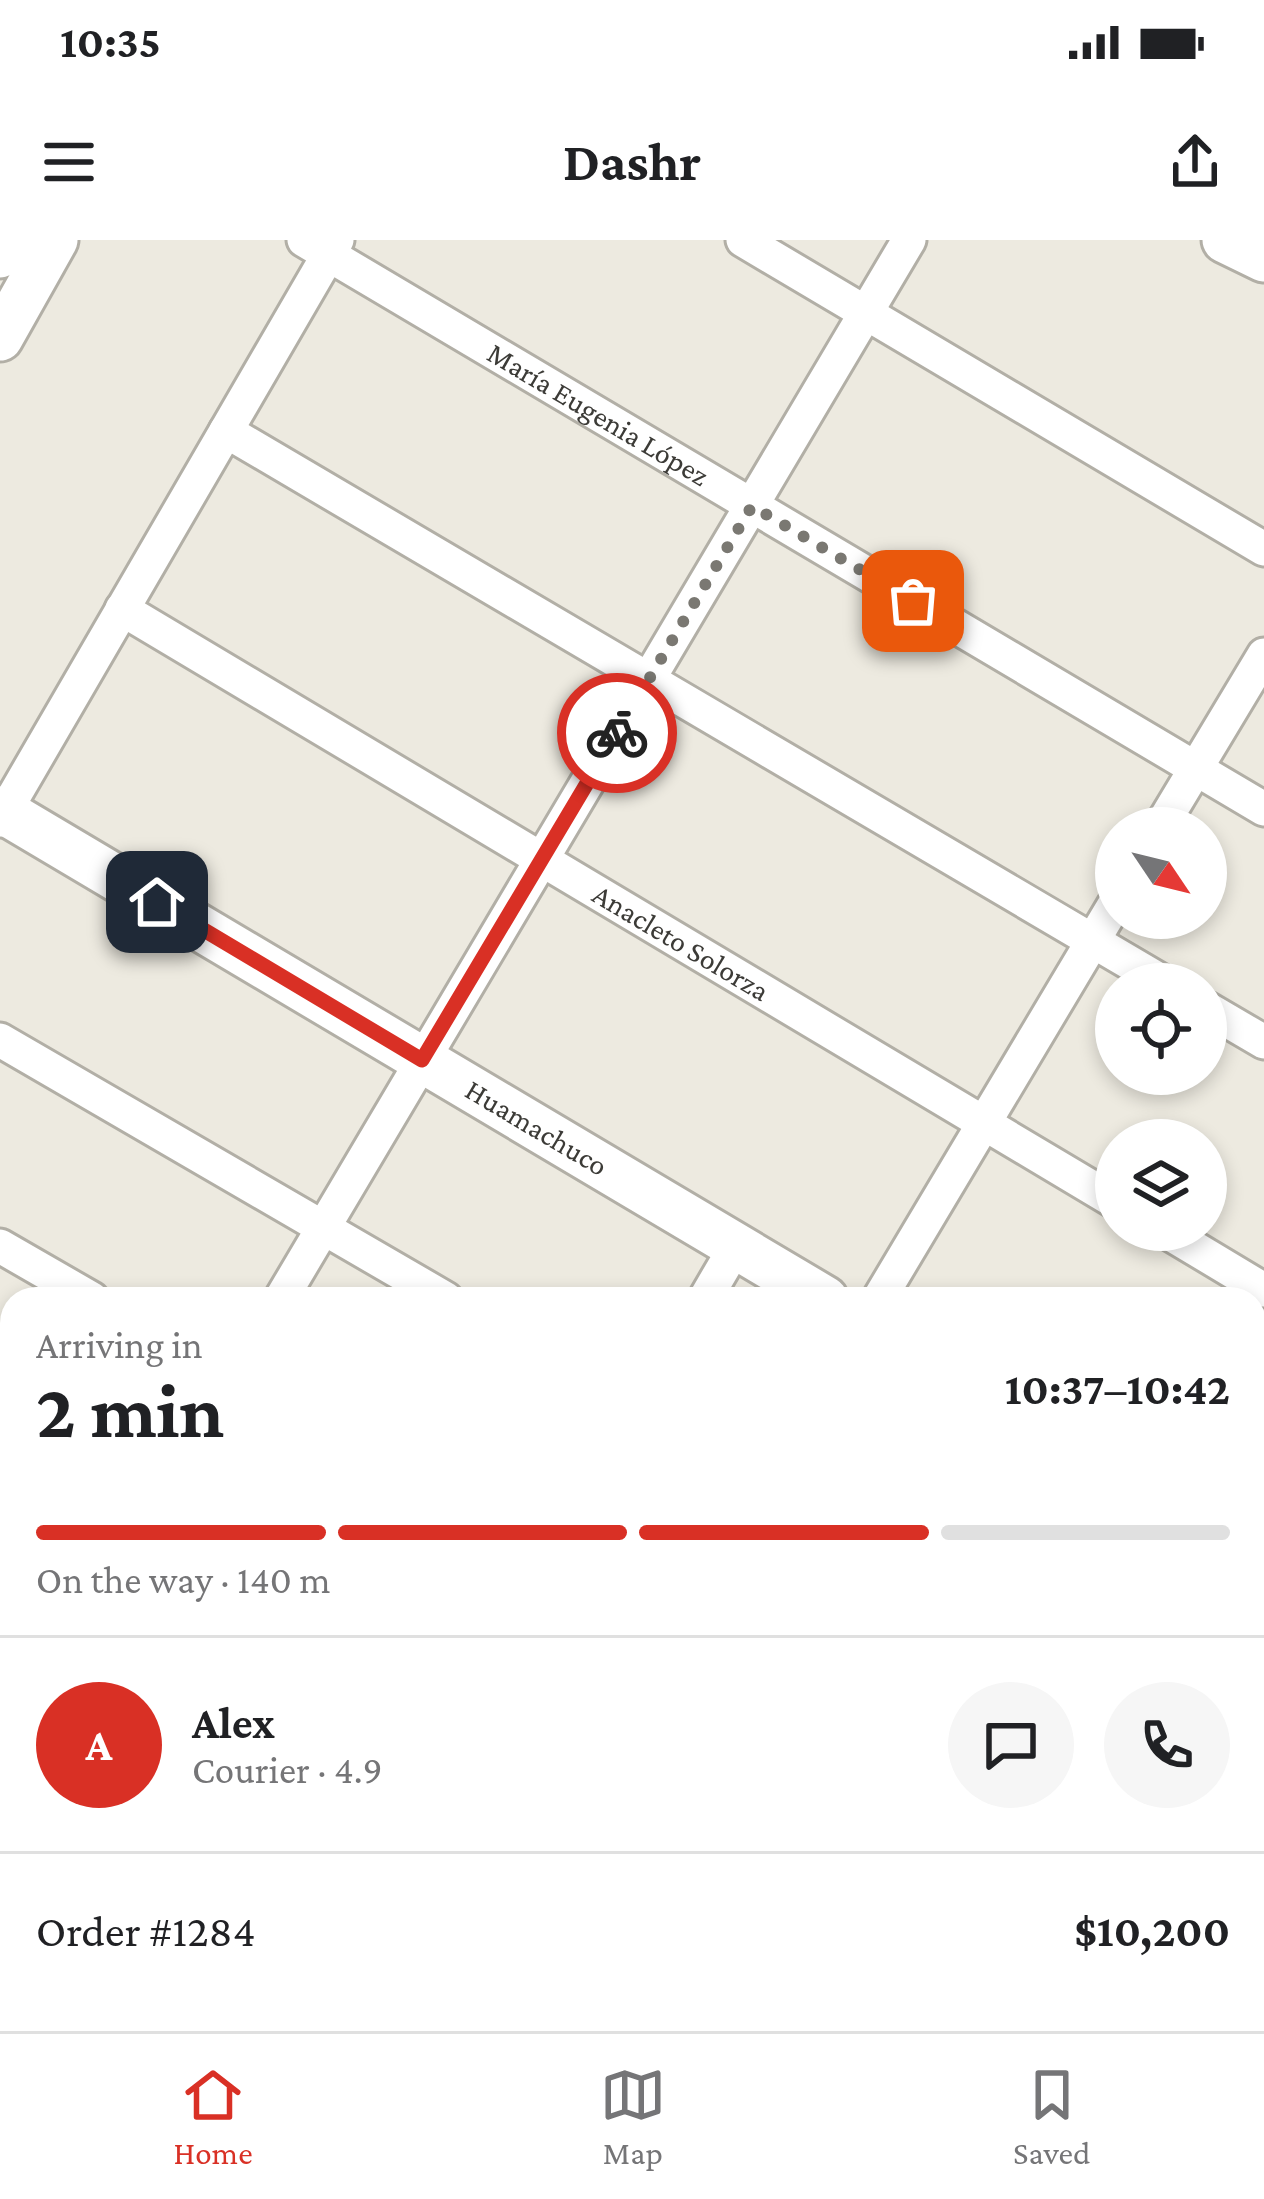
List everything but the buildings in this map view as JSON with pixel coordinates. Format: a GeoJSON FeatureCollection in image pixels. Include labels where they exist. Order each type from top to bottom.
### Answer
{"type":"FeatureCollection","features":[{"type":"Feature","properties":{"kind":"street"},"geometry":{"type":"LineString","coordinates":[[0,255],[9,240]]}},
{"type":"Feature","properties":{"kind":"street"},"geometry":{"type":"LineString","coordinates":[[0,338],[55,240]]}},
{"type":"Feature","properties":{"kind":"street"},"geometry":{"type":"LineString","coordinates":[[743,240],[1264,550]]}},
{"type":"Feature","properties":{"kind":"street"},"geometry":{"type":"LineString","coordinates":[[288,1287],[909,240]]}},
{"type":"Feature","properties":{"kind":"street"},"geometry":{"type":"LineString","coordinates":[[1225,240],[1264,260]]}},
{"type":"Feature","properties":{"kind":"street"},"geometry":{"type":"LineString","coordinates":[[2,814],[226,431],[323,245]]}},
{"type":"Feature","properties":{"kind":"street","name":"María Eugenia López"},"geometry":{"type":"LineString","coordinates":[[323,245],[1264,809]]}},
{"type":"Feature","properties":{"kind":"street"},"geometry":{"type":"LineString","coordinates":[[226,431],[1130,963]]}},
{"type":"Feature","properties":{"kind":"street","name":"Anacleto Solorza"},"geometry":{"type":"LineString","coordinates":[[122,609],[1095,1189]]}},
{"type":"Feature","properties":{"kind":"street"},"geometry":{"type":"LineString","coordinates":[[1173,807],[1264,655]]}},
{"type":"Feature","properties":{"kind":"street","name":"Huamachuco"},"geometry":{"type":"LineString","coordinates":[[2,814],[805,1287]]}},
{"type":"Feature","properties":{"kind":"street"},"geometry":{"type":"LineString","coordinates":[[886,1287],[1095,938]]}},
{"type":"Feature","properties":{"kind":"street"},"geometry":{"type":"LineString","coordinates":[[1227,1020],[1264,1042]]}},
{"type":"Feature","properties":{"kind":"street"},"geometry":{"type":"LineString","coordinates":[[0,1040],[426,1287]]}},
{"type":"Feature","properties":{"kind":"street"},"geometry":{"type":"LineString","coordinates":[[0,1246],[71,1287]]}},
{"type":"Feature","properties":{"kind":"street"},"geometry":{"type":"LineString","coordinates":[[712,1287],[736,1246]]}},
{"type":"Feature","properties":{"kind":"street"},"geometry":{"type":"LineString","coordinates":[[1199,1251],[1259,1287]]}},
{"type":"Feature","properties":{"kind":"way so far"},"geometry":{"type":"LineString","coordinates":[[617,733],[752,506],[913,601]]}},
{"type":"Feature","properties":{"kind":"route"},"geometry":{"type":"LineString","coordinates":[[157,902],[422,1060],[617,733]]}}]}
